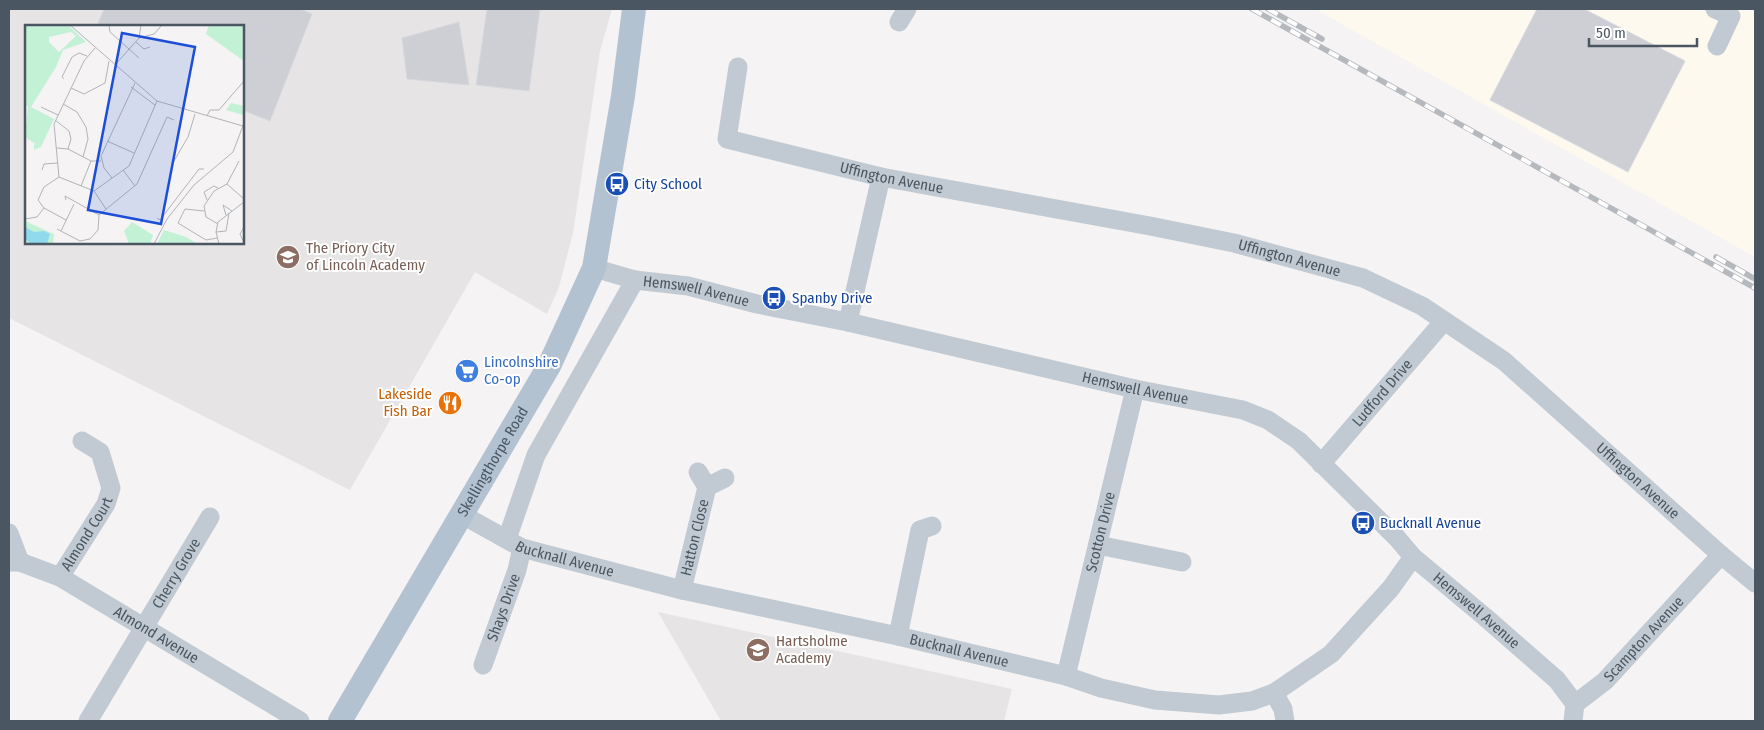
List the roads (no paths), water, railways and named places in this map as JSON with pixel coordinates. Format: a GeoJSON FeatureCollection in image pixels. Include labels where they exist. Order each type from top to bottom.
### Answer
{"type":"FeatureCollection","features":[{"type":"Feature","properties":{"kind":"main road","name":"Skellingthorpe Road"},"geometry":{"type":"LineString","coordinates":[[340,721],[460,514],[549,366],[594,268],[623,96],[634,9]]}},
{"type":"Feature","properties":{"kind":"street"},"geometry":{"type":"LineString","coordinates":[[1717,46],[1729,14]]}},
{"type":"Feature","properties":{"kind":"street","name":"Uffington Avenue"},"geometry":{"type":"LineString","coordinates":[[738,67],[726,139],[880,177],[1150,226],[1277,254],[1363,278],[1422,306],[1504,361],[1721,555],[1755,582]]}},
{"type":"Feature","properties":{"kind":"street"},"geometry":{"type":"LineString","coordinates":[[848,322],[880,177]]}},
{"type":"Feature","properties":{"kind":"street","name":"Hemswell Avenue"},"geometry":{"type":"LineString","coordinates":[[594,268],[634,280],[688,286],[757,304],[848,322],[1135,389],[1243,410],[1268,420],[1298,441],[1397,538],[1413,558],[1485,616],[1556,680],[1574,712]]}},
{"type":"Feature","properties":{"kind":"street"},"geometry":{"type":"LineString","coordinates":[[515,543],[536,455],[634,280]]}},
{"type":"Feature","properties":{"kind":"street","name":"Ludford Drive"},"geometry":{"type":"LineString","coordinates":[[1321,464],[1444,321]]}},
{"type":"Feature","properties":{"kind":"street","name":"Scotton Drive"},"geometry":{"type":"LineString","coordinates":[[1066,676],[1135,389]]}},
{"type":"Feature","properties":{"kind":"street","name":"Almond Court"},"geometry":{"type":"LineString","coordinates":[[60,577],[106,504],[111,488],[100,452],[82,441]]}},
{"type":"Feature","properties":{"kind":"street","name":"Hatton Close"},"geometry":{"type":"LineString","coordinates":[[682,590],[702,479],[725,478]]}},
{"type":"Feature","properties":{"kind":"street","name":"Bucknall Avenue"},"geometry":{"type":"LineString","coordinates":[[460,514],[515,543],[682,590],[898,636],[1066,676],[1101,688],[1155,700],[1219,705],[1252,701],[1274,693],[1331,654],[1390,588],[1413,558]]}},
{"type":"Feature","properties":{"kind":"street","name":"Cherry Grove"},"geometry":{"type":"LineString","coordinates":[[88,721],[210,517]]}},
{"type":"Feature","properties":{"kind":"street"},"geometry":{"type":"LineString","coordinates":[[898,636],[920,525]]}},
{"type":"Feature","properties":{"kind":"street"},"geometry":{"type":"LineString","coordinates":[[9,533],[14,562]]}},
{"type":"Feature","properties":{"kind":"street","name":"Shays Drive"},"geometry":{"type":"LineString","coordinates":[[483,665],[517,570],[515,543]]}},
{"type":"Feature","properties":{"kind":"street"},"geometry":{"type":"LineString","coordinates":[[1098,545],[1182,562]]}},
{"type":"Feature","properties":{"kind":"street","name":"Scampton Avenue"},"geometry":{"type":"LineString","coordinates":[[1574,712],[1721,555]]}},
{"type":"Feature","properties":{"kind":"street","name":"Almond Avenue"},"geometry":{"type":"LineString","coordinates":[[14,562],[60,577],[142,628],[300,721]]}},
{"type":"Feature","properties":{"kind":"street"},"geometry":{"type":"LineString","coordinates":[[1274,693],[1283,709],[1285,721]]}},
{"type":"Feature","properties":{"kind":"railway"},"geometry":{"type":"LineString","coordinates":[[1252,9],[1755,288]]}},
{"type":"Feature","properties":{"kind":"railway"},"geometry":{"type":"LineString","coordinates":[[1268,9],[1322,39]]}},
{"type":"Feature","properties":{"kind":"railway"},"geometry":{"type":"LineString","coordinates":[[1716,257],[1755,279]]}},
{"type":"Feature","properties":{"kind":"place","name":"City School"},"geometry":{"type":"Point","coordinates":[617,184]}},
{"type":"Feature","properties":{"kind":"place","name":"The Priory City of Lincoln Academy"},"geometry":{"type":"Point","coordinates":[288,257]}},
{"type":"Feature","properties":{"kind":"place","name":"Spanby Drive"},"geometry":{"type":"Point","coordinates":[774,298]}},
{"type":"Feature","properties":{"kind":"place","name":"Lincolnshire Co-op"},"geometry":{"type":"Point","coordinates":[467,371]}},
{"type":"Feature","properties":{"kind":"place","name":"Lakeside Fish Bar"},"geometry":{"type":"Point","coordinates":[450,403]}},
{"type":"Feature","properties":{"kind":"place","name":"Bucknall Avenue"},"geometry":{"type":"Point","coordinates":[1363,523]}},
{"type":"Feature","properties":{"kind":"place","name":"Hartsholme Academy"},"geometry":{"type":"Point","coordinates":[758,650]}}]}
